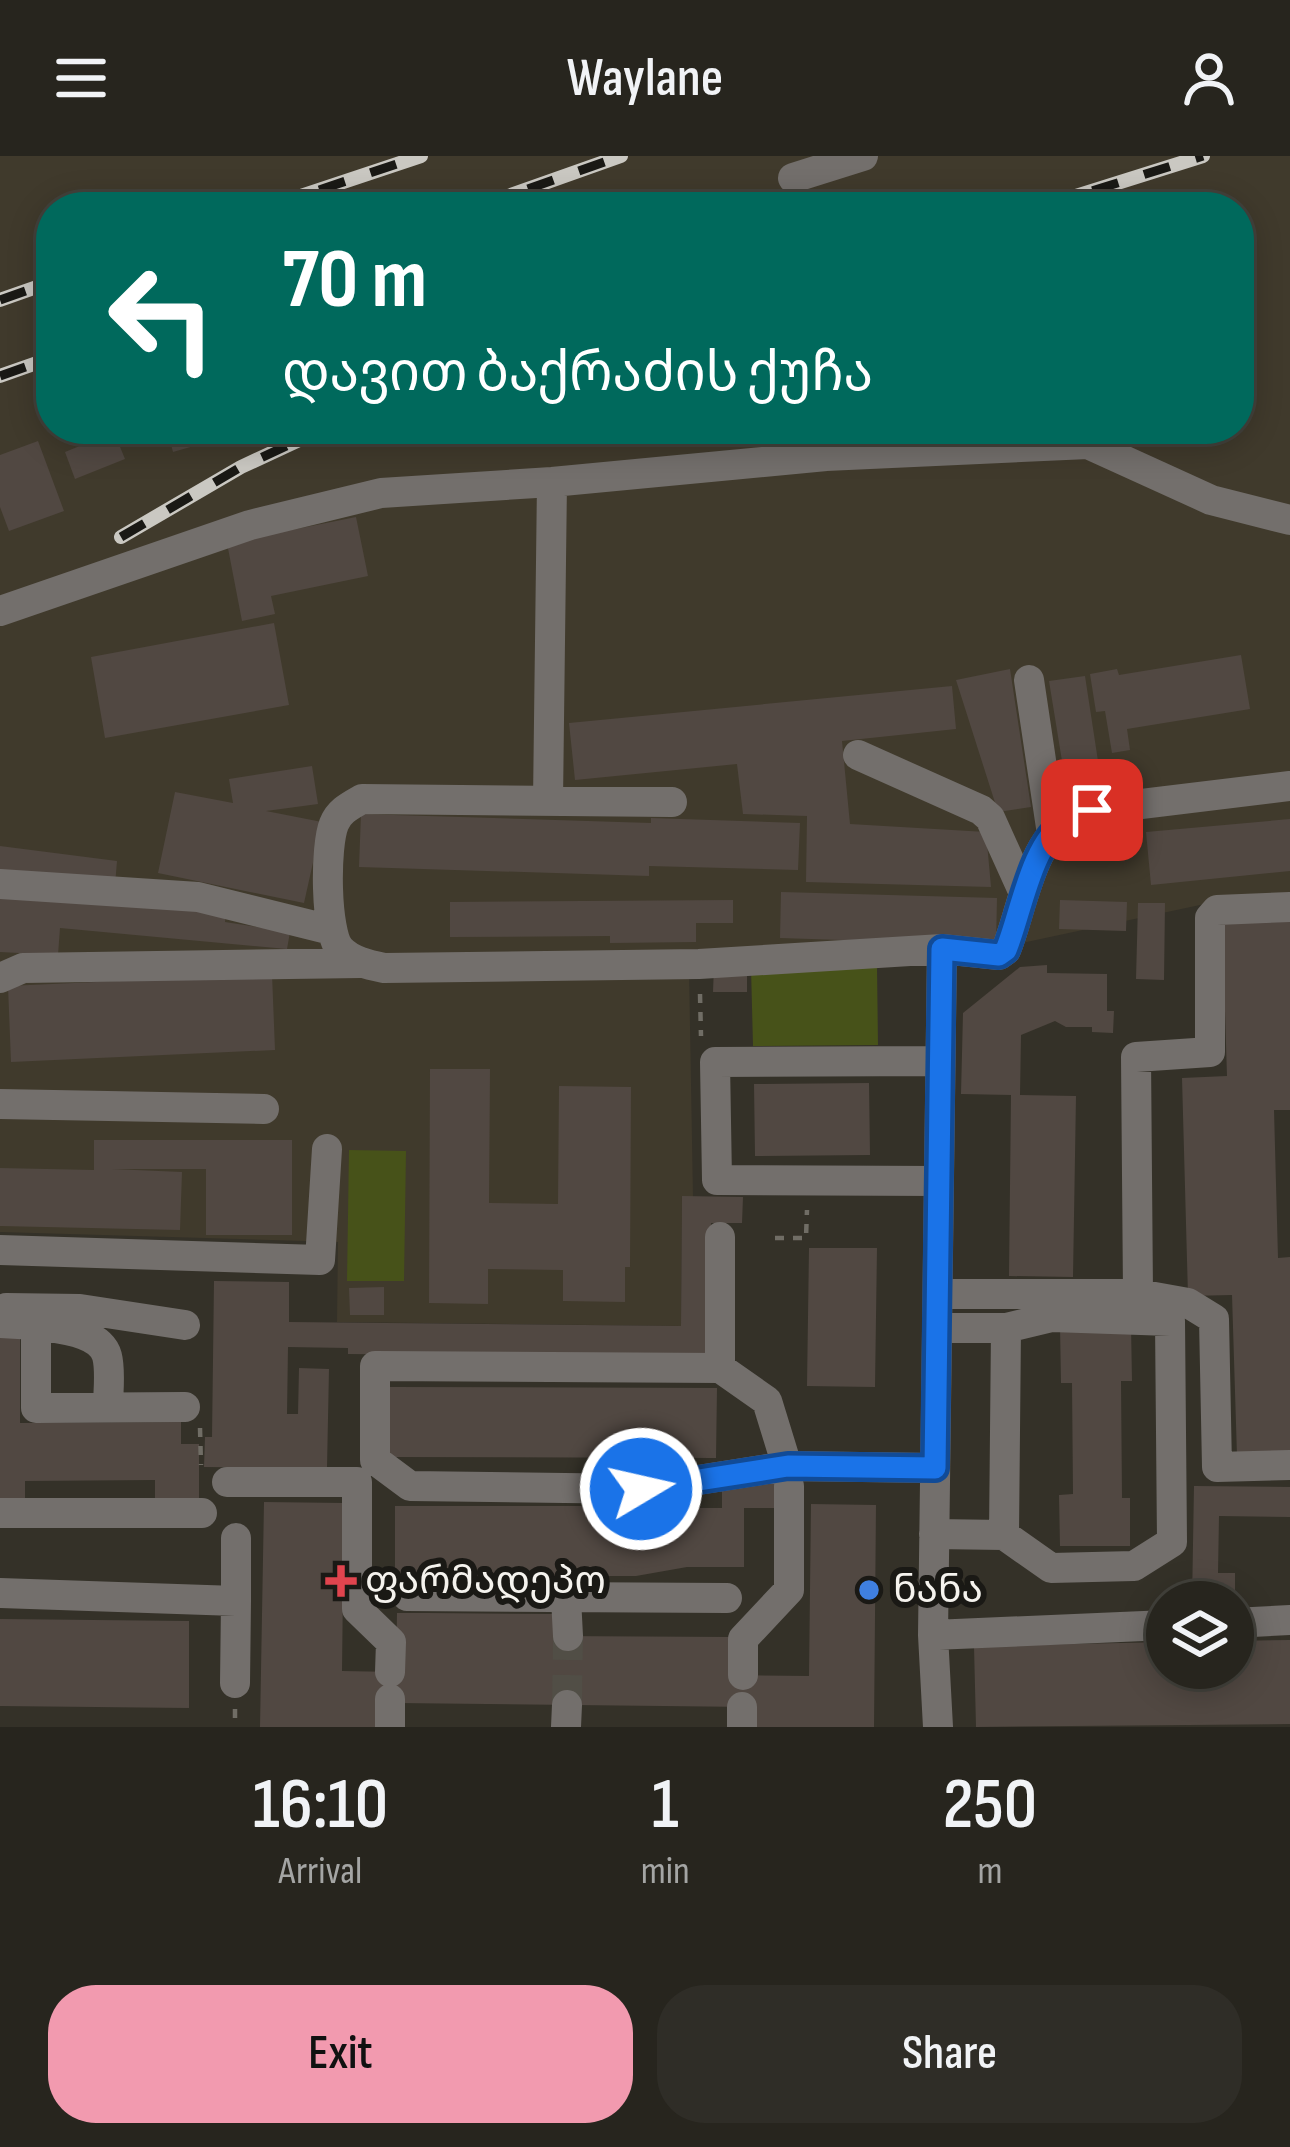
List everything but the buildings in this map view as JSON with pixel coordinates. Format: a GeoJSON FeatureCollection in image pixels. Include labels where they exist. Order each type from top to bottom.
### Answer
{"type":"FeatureCollection","features":[{"type":"Feature","properties":{"kind":"lane"},"geometry":{"type":"LineString","coordinates":[[793,178],[863,156]]}},
{"type":"Feature","properties":{"kind":"lane"},"geometry":{"type":"LineString","coordinates":[[0,610],[250,525],[381,493],[826,456],[1088,444],[1211,500],[1290,520]]}},
{"type":"Feature","properties":{"kind":"lane"},"geometry":{"type":"LineString","coordinates":[[548,801],[552,482]]}},
{"type":"Feature","properties":{"kind":"lane"},"geometry":{"type":"LineString","coordinates":[[1029,680],[1052,834]]}},
{"type":"Feature","properties":{"kind":"lane"},"geometry":{"type":"LineString","coordinates":[[858,755],[981,810],[990,818],[1023,891]]}},
{"type":"Feature","properties":{"kind":"lane"},"geometry":{"type":"LineString","coordinates":[[0,978],[23,968],[699,964],[942,949],[999,955],[1006,950],[1023,891],[1052,834],[1066,821],[1092,810],[1290,786]]}},
{"type":"Feature","properties":{"kind":"lane"},"geometry":{"type":"LineString","coordinates":[[361,963],[338,948],[331,930],[329,847],[334,823],[345,808],[362,799],[672,802]]}},
{"type":"Feature","properties":{"kind":"lane"},"geometry":{"type":"LineString","coordinates":[[0,884],[198,897],[331,930]]}},
{"type":"Feature","properties":{"kind":"lane"},"geometry":{"type":"LineString","coordinates":[[1138,1294],[1136,1057],[1210,1052],[1210,918],[1217,910],[1290,907]]}},
{"type":"Feature","properties":{"kind":"lane"},"geometry":{"type":"LineString","coordinates":[[938,1727],[933,1635],[942,949]]}},
{"type":"Feature","properties":{"kind":"lane"},"geometry":{"type":"LineString","coordinates":[[939,1061],[716,1062],[717,1180],[939,1181]]}},
{"type":"Feature","properties":{"kind":"lane"},"geometry":{"type":"LineString","coordinates":[[0,1104],[263,1108]]}},
{"type":"Feature","properties":{"kind":"lane"},"geometry":{"type":"LineString","coordinates":[[0,1250],[320,1260],[327,1149]]}},
{"type":"Feature","properties":{"kind":"lane"},"geometry":{"type":"LineString","coordinates":[[720,1237],[720,1368]]}},
{"type":"Feature","properties":{"kind":"lane"},"geometry":{"type":"LineString","coordinates":[[938,1294],[1138,1294],[1188,1303],[1214,1318],[1217,1467],[1290,1465]]}},
{"type":"Feature","properties":{"kind":"lane"},"geometry":{"type":"LineString","coordinates":[[0,1309],[80,1309],[185,1325]]}},
{"type":"Feature","properties":{"kind":"lane"},"geometry":{"type":"LineString","coordinates":[[934,1534],[1004,1535],[1051,1568],[1134,1566],[1172,1542],[1170,1321],[1052,1318],[1006,1328],[938,1328]]}},
{"type":"Feature","properties":{"kind":"lane"},"geometry":{"type":"LineString","coordinates":[[0,1323],[64,1330],[95,1340],[108,1357],[108,1408]]}},
{"type":"Feature","properties":{"kind":"lane"},"geometry":{"type":"LineString","coordinates":[[36,1325],[36,1408],[185,1407]]}},
{"type":"Feature","properties":{"kind":"lane"},"geometry":{"type":"LineString","coordinates":[[1004,1535],[1006,1328]]}},
{"type":"Feature","properties":{"kind":"lane"},"geometry":{"type":"LineString","coordinates":[[742,1675],[743,1639],[789,1590],[788,1476],[767,1400],[720,1368],[375,1366],[374,1460],[410,1486],[641,1489],[788,1476],[935,1468]]}},
{"type":"Feature","properties":{"kind":"lane"},"geometry":{"type":"LineString","coordinates":[[214,1474],[357,1482],[357,1609],[391,1642],[390,1699]]}},
{"type":"Feature","properties":{"kind":"lane"},"geometry":{"type":"LineString","coordinates":[[0,1514],[202,1513]]}},
{"type":"Feature","properties":{"kind":"lane"},"geometry":{"type":"LineString","coordinates":[[235,1683],[236,1538]]}},
{"type":"Feature","properties":{"kind":"lane"},"geometry":{"type":"LineString","coordinates":[[0,1593],[236,1600]]}},
{"type":"Feature","properties":{"kind":"lane"},"geometry":{"type":"LineString","coordinates":[[407,1596],[727,1598]]}},
{"type":"Feature","properties":{"kind":"lane"},"geometry":{"type":"LineString","coordinates":[[566,1598],[568,1636]]}},
{"type":"Feature","properties":{"kind":"lane"},"geometry":{"type":"LineString","coordinates":[[1254,1622],[1290,1620]]}},
{"type":"Feature","properties":{"kind":"lane"},"geometry":{"type":"LineString","coordinates":[[933,1635],[1146,1626]]}},
{"type":"Feature","properties":{"kind":"path"},"geometry":{"type":"LineString","coordinates":[[699,964],[701,1049],[716,1062]]}},
{"type":"Feature","properties":{"kind":"path"},"geometry":{"type":"LineString","coordinates":[[775,1238],[806,1238],[807,1180]]}},
{"type":"Feature","properties":{"kind":"path"},"geometry":{"type":"LineString","coordinates":[[185,1407],[200,1418],[214,1474]]}},
{"type":"Feature","properties":{"kind":"shaded area"},"geometry":{"type":"Polygon","coordinates":[[[0,156],[1290,156],[1290,899],[1214,902],[998,948],[689,969],[693,1197],[682,1197],[681,1326],[337,1322],[338,1242],[0,1232],[0,156]]]}},
{"type":"Feature","properties":{"kind":"green space"},"geometry":{"type":"Polygon","coordinates":[[[877,966],[878,1045],[753,1046],[751,968],[877,966]]]}},
{"type":"Feature","properties":{"kind":"green space"},"geometry":{"type":"Polygon","coordinates":[[[349,1150],[406,1151],[404,1281],[347,1281],[349,1150]]]}},
{"type":"Feature","properties":{"kind":"tunnel"},"geometry":{"type":"LineString","coordinates":[[567,1705],[568,1636]]}},
{"type":"Feature","properties":{"kind":"railway"},"geometry":{"type":"LineString","coordinates":[[313,192],[421,156]]}},
{"type":"Feature","properties":{"kind":"railway"},"geometry":{"type":"LineString","coordinates":[[519,192],[621,156]]}},
{"type":"Feature","properties":{"kind":"railway"},"geometry":{"type":"LineString","coordinates":[[1089,192],[1203,156]]}},
{"type":"Feature","properties":{"kind":"railway"},"geometry":{"type":"LineString","coordinates":[[0,300],[36,287]]}},
{"type":"Feature","properties":{"kind":"railway"},"geometry":{"type":"LineString","coordinates":[[0,376],[36,363]]}},
{"type":"Feature","properties":{"kind":"railway"},"geometry":{"type":"LineString","coordinates":[[121,537],[241,467],[291,444]]}},
{"type":"Feature","properties":{"kind":"place","name":"ფარმადეპო"},"geometry":{"type":"Point","coordinates":[341,1581]}},
{"type":"Feature","properties":{"kind":"place","name":"ნანა"},"geometry":{"type":"Point","coordinates":[869,1590]}},
{"type":"Feature","properties":{"kind":"route"},"geometry":{"type":"LineString","coordinates":[[641,1489],[788,1466],[935,1468],[942,949],[999,955],[1006,950],[1023,891],[1052,834],[1066,821],[1092,810]]}}]}
